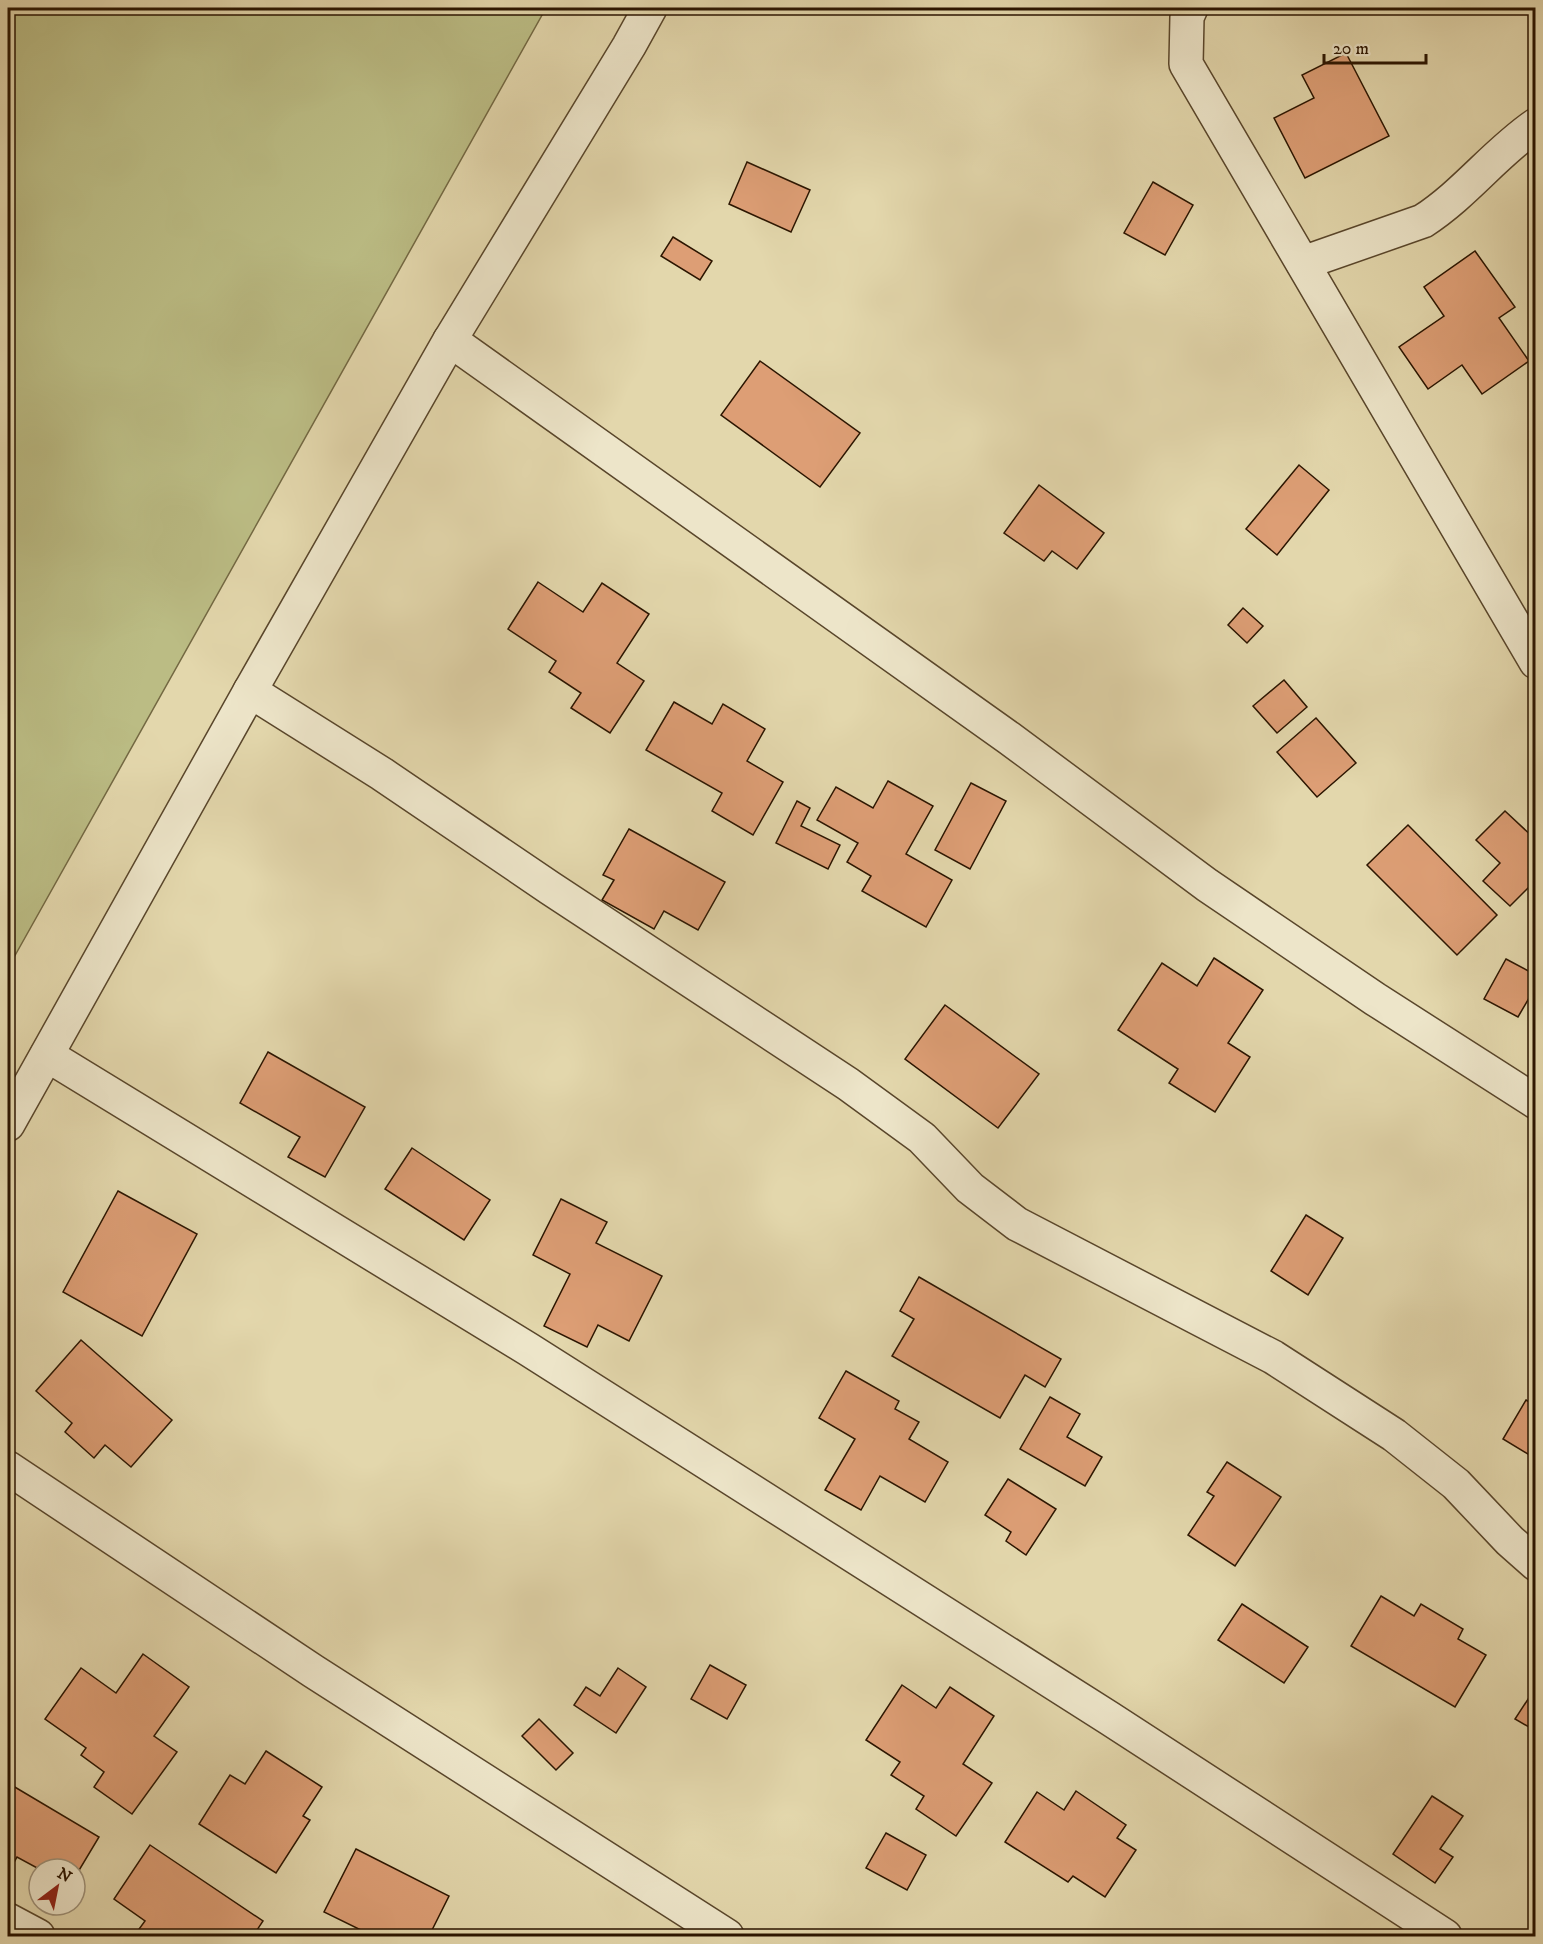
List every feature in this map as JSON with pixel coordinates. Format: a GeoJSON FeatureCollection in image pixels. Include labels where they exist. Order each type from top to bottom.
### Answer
{"type":"FeatureCollection","features":[{"type":"Feature","properties":{"kind":"street"},"geometry":{"type":"LineString","coordinates":[[8,1124],[250,691],[450,340],[650,8]]}},
{"type":"Feature","properties":{"kind":"street"},"geometry":{"type":"LineString","coordinates":[[1191,8],[1186,17],[1186,64],[1536,662]]}},
{"type":"Feature","properties":{"kind":"street"},"geometry":{"type":"LineString","coordinates":[[1303,263],[1423,220],[1440,210],[1505,148],[1536,125]]}},
{"type":"Feature","properties":{"kind":"street"},"geometry":{"type":"LineString","coordinates":[[450,340],[1009,738],[1207,885],[1375,999],[1536,1102]]}},
{"type":"Feature","properties":{"kind":"street"},"geometry":{"type":"LineString","coordinates":[[250,691],[382,774],[560,895],[848,1084],[922,1138],[970,1188],[1017,1224],[1273,1357],[1394,1435],[1456,1484],[1510,1541],[1536,1564]]}},
{"type":"Feature","properties":{"kind":"street"},"geometry":{"type":"LineString","coordinates":[[47,1055],[528,1348],[1099,1711],[1445,1936]]}},
{"type":"Feature","properties":{"kind":"street"},"geometry":{"type":"LineString","coordinates":[[8,1468],[324,1677],[727,1936]]}},
{"type":"Feature","properties":{"kind":"street"},"geometry":{"type":"LineString","coordinates":[[8,1920],[38,1936]]}},
{"type":"Feature","properties":{"kind":"green space"},"geometry":{"type":"Polygon","coordinates":[[[8,8],[546,8],[8,968],[8,8]]]}},
{"type":"Feature","properties":{"kind":"building"},"geometry":{"type":"Polygon","coordinates":[[[1346,53],[1389,136],[1305,178],[1274,118],[1314,98],[1302,75],[1346,53]]]}},
{"type":"Feature","properties":{"kind":"building"},"geometry":{"type":"Polygon","coordinates":[[[747,162],[810,190],[791,232],[729,204],[747,162]]]}},
{"type":"Feature","properties":{"kind":"building"},"geometry":{"type":"Polygon","coordinates":[[[1153,182],[1193,205],[1165,255],[1124,233],[1153,182]]]}},
{"type":"Feature","properties":{"kind":"building"},"geometry":{"type":"Polygon","coordinates":[[[673,237],[712,261],[700,280],[661,256],[673,237]]]}},
{"type":"Feature","properties":{"kind":"building"},"geometry":{"type":"Polygon","coordinates":[[[1475,251],[1515,307],[1499,318],[1529,361],[1482,394],[1462,365],[1428,389],[1399,347],[1444,316],[1424,287],[1475,251]]]}},
{"type":"Feature","properties":{"kind":"building"},"geometry":{"type":"Polygon","coordinates":[[[760,361],[860,433],[820,487],[721,415],[760,361]]]}},
{"type":"Feature","properties":{"kind":"building"},"geometry":{"type":"Polygon","coordinates":[[[1299,465],[1329,490],[1277,555],[1246,529],[1299,465]]]}},
{"type":"Feature","properties":{"kind":"building"},"geometry":{"type":"Polygon","coordinates":[[[1039,485],[1104,533],[1077,569],[1052,551],[1044,561],[1004,533],[1039,485]]]}},
{"type":"Feature","properties":{"kind":"building"},"geometry":{"type":"Polygon","coordinates":[[[538,582],[583,612],[602,583],[649,614],[617,663],[644,681],[610,733],[571,708],[581,693],[549,672],[556,661],[508,629],[538,582]]]}},
{"type":"Feature","properties":{"kind":"building"},"geometry":{"type":"Polygon","coordinates":[[[1243,608],[1263,626],[1247,643],[1228,625],[1243,608]]]}},
{"type":"Feature","properties":{"kind":"building"},"geometry":{"type":"Polygon","coordinates":[[[1284,680],[1307,707],[1277,733],[1253,706],[1284,680]]]}},
{"type":"Feature","properties":{"kind":"building"},"geometry":{"type":"Polygon","coordinates":[[[674,702],[712,724],[723,704],[765,729],[747,761],[783,782],[753,835],[712,811],[722,793],[646,750],[674,702]]]}},
{"type":"Feature","properties":{"kind":"building"},"geometry":{"type":"Polygon","coordinates":[[[1316,718],[1356,763],[1317,797],[1277,752],[1316,718]]]}},
{"type":"Feature","properties":{"kind":"building"},"geometry":{"type":"Polygon","coordinates":[[[888,781],[933,806],[906,854],[952,880],[926,927],[862,891],[871,876],[847,862],[858,843],[817,820],[836,787],[873,808],[888,781]]]}},
{"type":"Feature","properties":{"kind":"building"},"geometry":{"type":"Polygon","coordinates":[[[971,783],[1006,801],[970,869],[935,850],[971,783]]]}},
{"type":"Feature","properties":{"kind":"building"},"geometry":{"type":"Polygon","coordinates":[[[797,801],[810,808],[801,826],[840,845],[828,869],[776,843],[797,801]]]}},
{"type":"Feature","properties":{"kind":"building"},"geometry":{"type":"Polygon","coordinates":[[[1505,811],[1536,840],[1536,880],[1510,906],[1483,881],[1500,863],[1476,840],[1505,811]]]}},
{"type":"Feature","properties":{"kind":"building"},"geometry":{"type":"Polygon","coordinates":[[[1408,825],[1497,915],[1457,955],[1367,865],[1408,825]]]}},
{"type":"Feature","properties":{"kind":"building"},"geometry":{"type":"Polygon","coordinates":[[[629,829],[725,882],[698,930],[664,911],[654,929],[602,900],[614,880],[603,875],[629,829]]]}},
{"type":"Feature","properties":{"kind":"building"},"geometry":{"type":"Polygon","coordinates":[[[1214,958],[1263,990],[1228,1043],[1250,1057],[1215,1112],[1169,1083],[1178,1069],[1118,1030],[1162,963],[1197,986],[1214,958]]]}},
{"type":"Feature","properties":{"kind":"building"},"geometry":{"type":"Polygon","coordinates":[[[1506,959],[1536,975],[1536,986],[1518,1017],[1484,999],[1506,959]]]}},
{"type":"Feature","properties":{"kind":"building"},"geometry":{"type":"Polygon","coordinates":[[[945,1005],[1039,1074],[998,1128],[905,1059],[945,1005]]]}},
{"type":"Feature","properties":{"kind":"building"},"geometry":{"type":"Polygon","coordinates":[[[268,1052],[365,1107],[325,1177],[288,1157],[300,1137],[240,1103],[268,1052]]]}},
{"type":"Feature","properties":{"kind":"building"},"geometry":{"type":"Polygon","coordinates":[[[412,1148],[490,1200],[464,1240],[385,1189],[412,1148]]]}},
{"type":"Feature","properties":{"kind":"building"},"geometry":{"type":"Polygon","coordinates":[[[118,1191],[197,1234],[142,1336],[63,1292],[118,1191]]]}},
{"type":"Feature","properties":{"kind":"building"},"geometry":{"type":"Polygon","coordinates":[[[561,1199],[607,1222],[596,1243],[662,1276],[629,1341],[598,1325],[587,1347],[544,1326],[570,1274],[533,1255],[561,1199]]]}},
{"type":"Feature","properties":{"kind":"building"},"geometry":{"type":"Polygon","coordinates":[[[1306,1215],[1343,1238],[1308,1295],[1271,1271],[1306,1215]]]}},
{"type":"Feature","properties":{"kind":"building"},"geometry":{"type":"Polygon","coordinates":[[[919,1277],[1061,1359],[1045,1387],[1025,1375],[1000,1418],[892,1356],[914,1319],[900,1311],[919,1277]]]}},
{"type":"Feature","properties":{"kind":"building"},"geometry":{"type":"Polygon","coordinates":[[[81,1340],[172,1420],[131,1467],[105,1445],[94,1458],[65,1432],[72,1423],[36,1391],[81,1340]]]}},
{"type":"Feature","properties":{"kind":"building"},"geometry":{"type":"Polygon","coordinates":[[[846,1371],[899,1401],[895,1409],[919,1422],[909,1439],[948,1462],[925,1502],[880,1476],[861,1510],[825,1490],[855,1439],[819,1418],[846,1371]]]}},
{"type":"Feature","properties":{"kind":"building"},"geometry":{"type":"Polygon","coordinates":[[[1050,1397],[1080,1414],[1067,1437],[1102,1457],[1085,1486],[1020,1449],[1050,1397]]]}},
{"type":"Feature","properties":{"kind":"building"},"geometry":{"type":"Polygon","coordinates":[[[1526,1400],[1536,1406],[1536,1459],[1503,1439],[1526,1400]]]}},
{"type":"Feature","properties":{"kind":"building"},"geometry":{"type":"Polygon","coordinates":[[[1227,1462],[1281,1497],[1235,1566],[1188,1535],[1214,1496],[1207,1492],[1227,1462]]]}},
{"type":"Feature","properties":{"kind":"building"},"geometry":{"type":"Polygon","coordinates":[[[1008,1479],[1056,1509],[1026,1555],[1006,1541],[1011,1532],[985,1515],[1008,1479]]]}},
{"type":"Feature","properties":{"kind":"building"},"geometry":{"type":"Polygon","coordinates":[[[1381,1596],[1414,1616],[1421,1604],[1463,1629],[1458,1639],[1486,1655],[1455,1707],[1351,1646],[1381,1596]]]}},
{"type":"Feature","properties":{"kind":"building"},"geometry":{"type":"Polygon","coordinates":[[[1242,1604],[1308,1647],[1284,1683],[1218,1640],[1242,1604]]]}},
{"type":"Feature","properties":{"kind":"building"},"geometry":{"type":"Polygon","coordinates":[[[143,1654],[189,1687],[154,1736],[177,1752],[132,1814],[94,1787],[104,1772],[81,1755],[86,1748],[45,1719],[81,1668],[116,1693],[143,1654]]]}},
{"type":"Feature","properties":{"kind":"building"},"geometry":{"type":"Polygon","coordinates":[[[710,1665],[746,1685],[727,1719],[691,1699],[710,1665]]]}},
{"type":"Feature","properties":{"kind":"building"},"geometry":{"type":"Polygon","coordinates":[[[618,1668],[646,1687],[616,1733],[574,1705],[586,1687],[600,1696],[618,1668]]]}},
{"type":"Feature","properties":{"kind":"building"},"geometry":{"type":"Polygon","coordinates":[[[902,1685],[936,1708],[950,1687],[994,1716],[963,1764],[992,1783],[956,1836],[916,1809],[924,1796],[891,1775],[900,1762],[866,1740],[902,1685]]]}},
{"type":"Feature","properties":{"kind":"building"},"geometry":{"type":"Polygon","coordinates":[[[1536,1687],[1536,1731],[1515,1719],[1536,1687]]]}},
{"type":"Feature","properties":{"kind":"building"},"geometry":{"type":"Polygon","coordinates":[[[539,1719],[573,1753],[556,1770],[522,1736],[539,1719]]]}},
{"type":"Feature","properties":{"kind":"building"},"geometry":{"type":"Polygon","coordinates":[[[266,1751],[322,1787],[303,1816],[310,1820],[276,1873],[199,1824],[230,1775],[245,1784],[266,1751]]]}},
{"type":"Feature","properties":{"kind":"building"},"geometry":{"type":"Polygon","coordinates":[[[8,1783],[99,1837],[87,1857],[27,1857],[27,1862],[17,1857],[8,1874],[8,1783]]]}},
{"type":"Feature","properties":{"kind":"building"},"geometry":{"type":"Polygon","coordinates":[[[1076,1791],[1126,1825],[1117,1838],[1136,1850],[1105,1897],[1073,1876],[1068,1882],[1005,1842],[1037,1792],[1064,1810],[1076,1791]]]}},
{"type":"Feature","properties":{"kind":"building"},"geometry":{"type":"Polygon","coordinates":[[[1432,1796],[1463,1816],[1440,1849],[1453,1857],[1435,1883],[1393,1854],[1432,1796]]]}},
{"type":"Feature","properties":{"kind":"building"},"geometry":{"type":"Polygon","coordinates":[[[886,1833],[926,1855],[907,1890],[866,1868],[886,1833]]]}},
{"type":"Feature","properties":{"kind":"building"},"geometry":{"type":"Polygon","coordinates":[[[150,1845],[263,1921],[253,1936],[134,1936],[145,1921],[114,1899],[150,1845]]]}},
{"type":"Feature","properties":{"kind":"building"},"geometry":{"type":"Polygon","coordinates":[[[356,1849],[449,1896],[429,1936],[373,1936],[324,1912],[356,1849]]]}}]}
